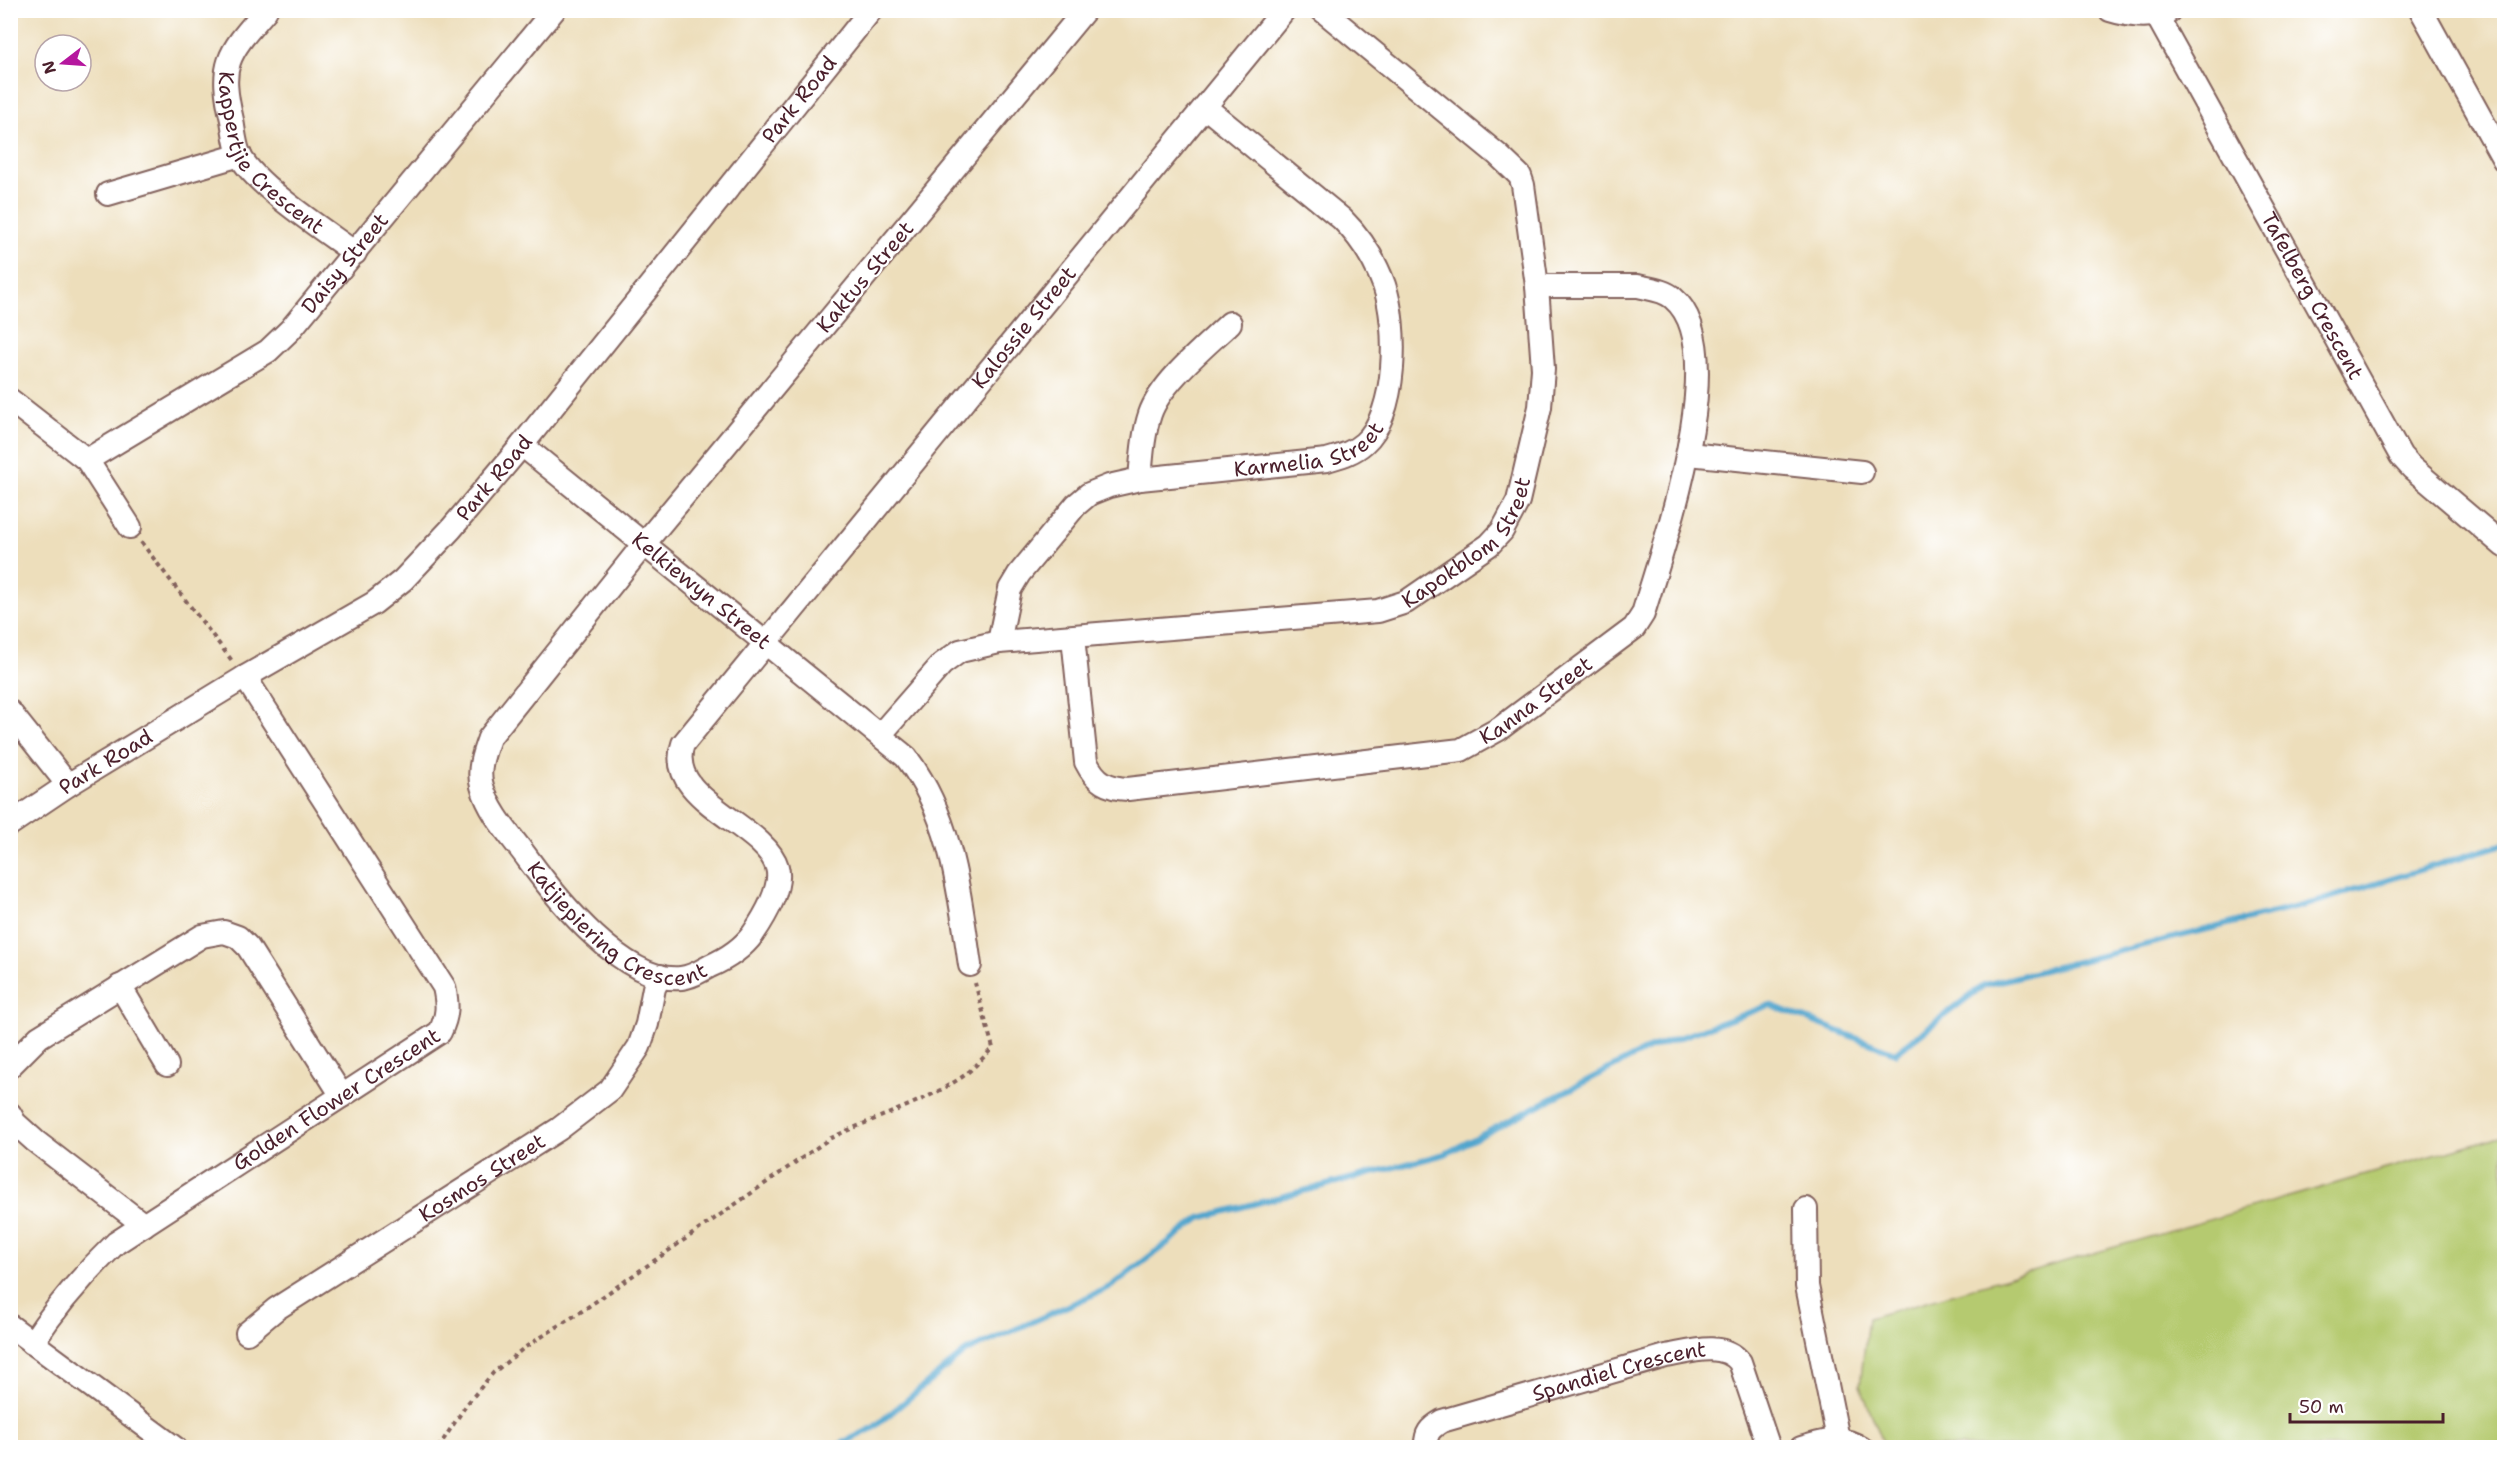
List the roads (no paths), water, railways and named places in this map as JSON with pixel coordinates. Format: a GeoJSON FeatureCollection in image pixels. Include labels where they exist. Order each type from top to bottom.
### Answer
{"type":"FeatureCollection","features":[{"type":"Feature","properties":{"kind":"street","name":"Kappertjie Crescent"},"geometry":{"type":"LineString","coordinates":[[267,10],[232,55],[225,74],[225,91],[240,155],[262,182],[355,253]]}},
{"type":"Feature","properties":{"kind":"street","name":"Daisy Street"},"geometry":{"type":"LineString","coordinates":[[87,460],[268,351],[290,330],[554,10]]}},
{"type":"Feature","properties":{"kind":"street","name":"Park Road"},"geometry":{"type":"LineString","coordinates":[[10,824],[68,785],[245,677],[389,593],[426,558],[522,445],[871,10]]}},
{"type":"Feature","properties":{"kind":"street","name":"Kaktus Street"},"geometry":{"type":"LineString","coordinates":[[645,544],[1085,10]]}},
{"type":"Feature","properties":{"kind":"street","name":"Kalossie Street"},"geometry":{"type":"LineString","coordinates":[[765,643],[1284,10]]}},
{"type":"Feature","properties":{"kind":"street","name":"Kapokblom Street"},"geometry":{"type":"LineString","coordinates":[[880,735],[942,664],[960,651],[999,642],[1378,611],[1406,602],[1489,545],[1505,525],[1518,501],[1540,407],[1543,369],[1537,286],[1525,191],[1520,176],[1498,155],[1322,10]]}},
{"type":"Feature","properties":{"kind":"street"},"geometry":{"type":"LineString","coordinates":[[2110,10],[2121,14],[2164,13]]}},
{"type":"Feature","properties":{"kind":"street"},"geometry":{"type":"LineString","coordinates":[[2421,10],[2505,160]]}},
{"type":"Feature","properties":{"kind":"street","name":"Tafelberg Crescent"},"geometry":{"type":"LineString","coordinates":[[2164,13],[2401,456],[2412,468],[2505,546]]}},
{"type":"Feature","properties":{"kind":"street","name":"Karmelia Street"},"geometry":{"type":"LineString","coordinates":[[999,642],[1010,589],[1018,574],[1076,505],[1089,494],[1109,486],[1140,479],[1327,460],[1349,453],[1364,443],[1377,428],[1390,390],[1392,350],[1390,314],[1385,287],[1370,253],[1342,219],[1205,107]]}},
{"type":"Feature","properties":{"kind":"street"},"geometry":{"type":"LineString","coordinates":[[108,194],[240,155]]}},
{"type":"Feature","properties":{"kind":"street","name":"Kanna Street"},"geometry":{"type":"LineString","coordinates":[[1073,637],[1086,762],[1097,779],[1112,788],[1128,789],[1461,750],[1499,729],[1634,628],[1643,614],[1689,454],[1697,358],[1688,321],[1674,299],[1668,294],[1638,286],[1537,286]]}},
{"type":"Feature","properties":{"kind":"street"},"geometry":{"type":"LineString","coordinates":[[1140,479],[1143,438],[1151,411],[1167,386],[1230,323]]}},
{"type":"Feature","properties":{"kind":"street"},"geometry":{"type":"LineString","coordinates":[[10,400],[87,460],[130,527]]}},
{"type":"Feature","properties":{"kind":"street","name":"Kelkiewyn Street"},"geometry":{"type":"LineString","coordinates":[[522,445],[906,757],[921,776],[932,798],[955,866],[970,965]]}},
{"type":"Feature","properties":{"kind":"street"},"geometry":{"type":"LineString","coordinates":[[1689,454],[1862,472]]}},
{"type":"Feature","properties":{"kind":"street","name":"Katjiepiering Crescent"},"geometry":{"type":"LineString","coordinates":[[645,544],[489,738],[483,753],[480,774],[481,785],[495,814],[557,899],[594,935],[631,964],[660,976],[680,978],[728,958],[752,936],[770,907],[778,879],[777,867],[771,855],[692,788],[682,770],[680,756],[683,744],[765,643]]}},
{"type":"Feature","properties":{"kind":"street","name":"Golden Flower Crescent"},"geometry":{"type":"LineString","coordinates":[[39,1348],[56,1307],[81,1277],[117,1243],[440,1032],[447,1017],[449,1006],[444,987],[245,677]]}},
{"type":"Feature","properties":{"kind":"street"},"geometry":{"type":"LineString","coordinates":[[10,712],[68,785]]}},
{"type":"Feature","properties":{"kind":"street"},"geometry":{"type":"LineString","coordinates":[[10,1066],[39,1037],[120,986],[202,936],[224,933],[238,937],[248,947],[342,1096]]}},
{"type":"Feature","properties":{"kind":"street","name":"Kosmos Street"},"geometry":{"type":"LineString","coordinates":[[247,1333],[276,1309],[559,1129],[610,1090],[639,1047],[660,976]]}},
{"type":"Feature","properties":{"kind":"street"},"geometry":{"type":"LineString","coordinates":[[120,986],[167,1065]]}},
{"type":"Feature","properties":{"kind":"street"},"geometry":{"type":"LineString","coordinates":[[10,1114],[15,1123],[35,1141],[144,1225]]}},
{"type":"Feature","properties":{"kind":"street"},"geometry":{"type":"LineString","coordinates":[[1806,1209],[1807,1286],[1838,1439]]}},
{"type":"Feature","properties":{"kind":"street"},"geometry":{"type":"LineString","coordinates":[[10,1326],[175,1448]]}},
{"type":"Feature","properties":{"kind":"street","name":"Spandiel Crescent"},"geometry":{"type":"LineString","coordinates":[[1426,1448],[1427,1432],[1430,1427],[1442,1421],[1666,1356],[1713,1349],[1729,1353],[1740,1362],[1769,1448]]}},
{"type":"Feature","properties":{"kind":"street"},"geometry":{"type":"LineString","coordinates":[[1801,1448],[1838,1439],[1861,1448]]}},
{"type":"Feature","properties":{"kind":"waterway"},"geometry":{"type":"LineString","coordinates":[[833,1448],[873,1428],[965,1352],[1110,1287],[1200,1218],[1445,1154],[1648,1049],[1770,1005],[1895,1053],[1984,985],[2313,903],[2504,844]]}}]}
